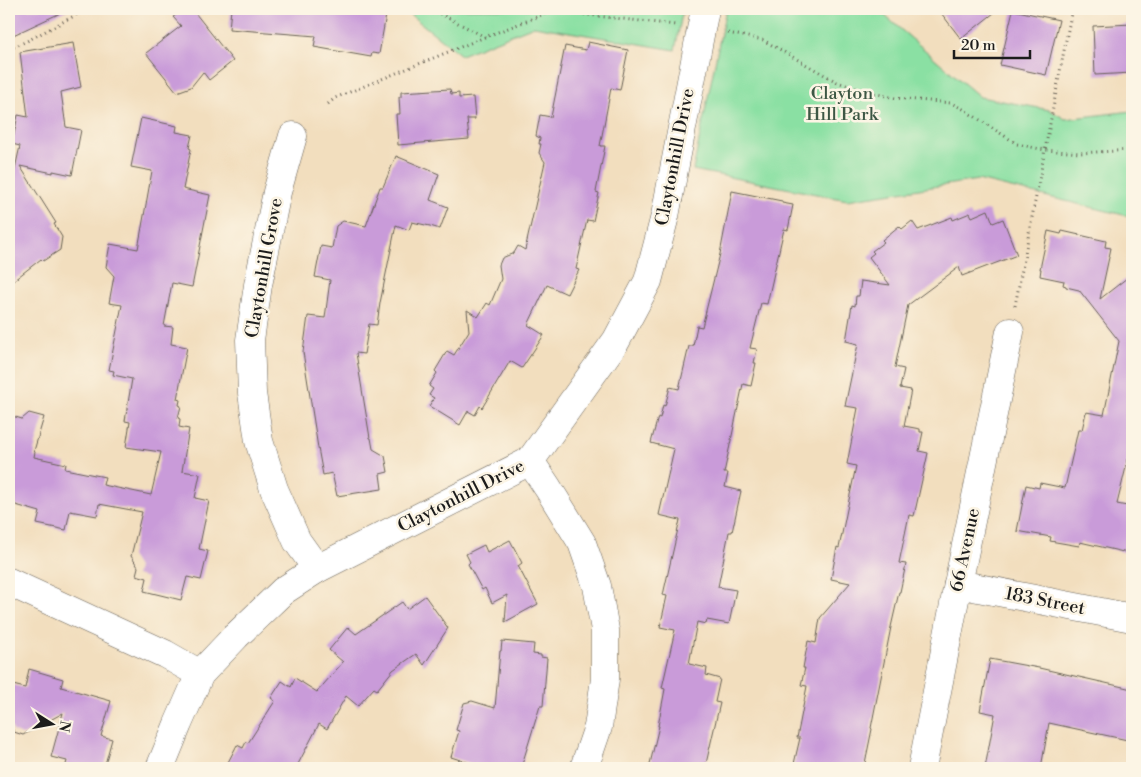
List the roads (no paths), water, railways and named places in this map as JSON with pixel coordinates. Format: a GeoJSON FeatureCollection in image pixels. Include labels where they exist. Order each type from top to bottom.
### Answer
{"type":"FeatureCollection","features":[{"type":"Feature","properties":{"kind":"street","name":"Claytonhill Drive"},"geometry":{"type":"LineString","coordinates":[[160,768],[200,674],[283,591],[317,568],[530,461],[616,341],[648,281],[665,216],[705,9]]}},
{"type":"Feature","properties":{"kind":"street","name":"Claytonhill Grove"},"geometry":{"type":"LineString","coordinates":[[293,136],[278,192],[258,284],[250,340],[252,393],[258,441],[274,489],[297,541],[317,568]]}},
{"type":"Feature","properties":{"kind":"street","name":"66 Avenue"},"geometry":{"type":"LineString","coordinates":[[922,768],[1010,332]]}},
{"type":"Feature","properties":{"kind":"street"},"geometry":{"type":"LineString","coordinates":[[530,461],[582,543],[597,586],[605,630],[605,679],[598,727],[584,768]]}},
{"type":"Feature","properties":{"kind":"street"},"geometry":{"type":"LineString","coordinates":[[9,582],[165,654],[200,674]]}},
{"type":"Feature","properties":{"kind":"street","name":"183 Street"},"geometry":{"type":"LineString","coordinates":[[958,584],[1132,618]]}},
{"type":"Feature","properties":{"kind":"park label","name":"Clayton Hill Park"},"geometry":{"type":"Point","coordinates":[842,104]}}]}
